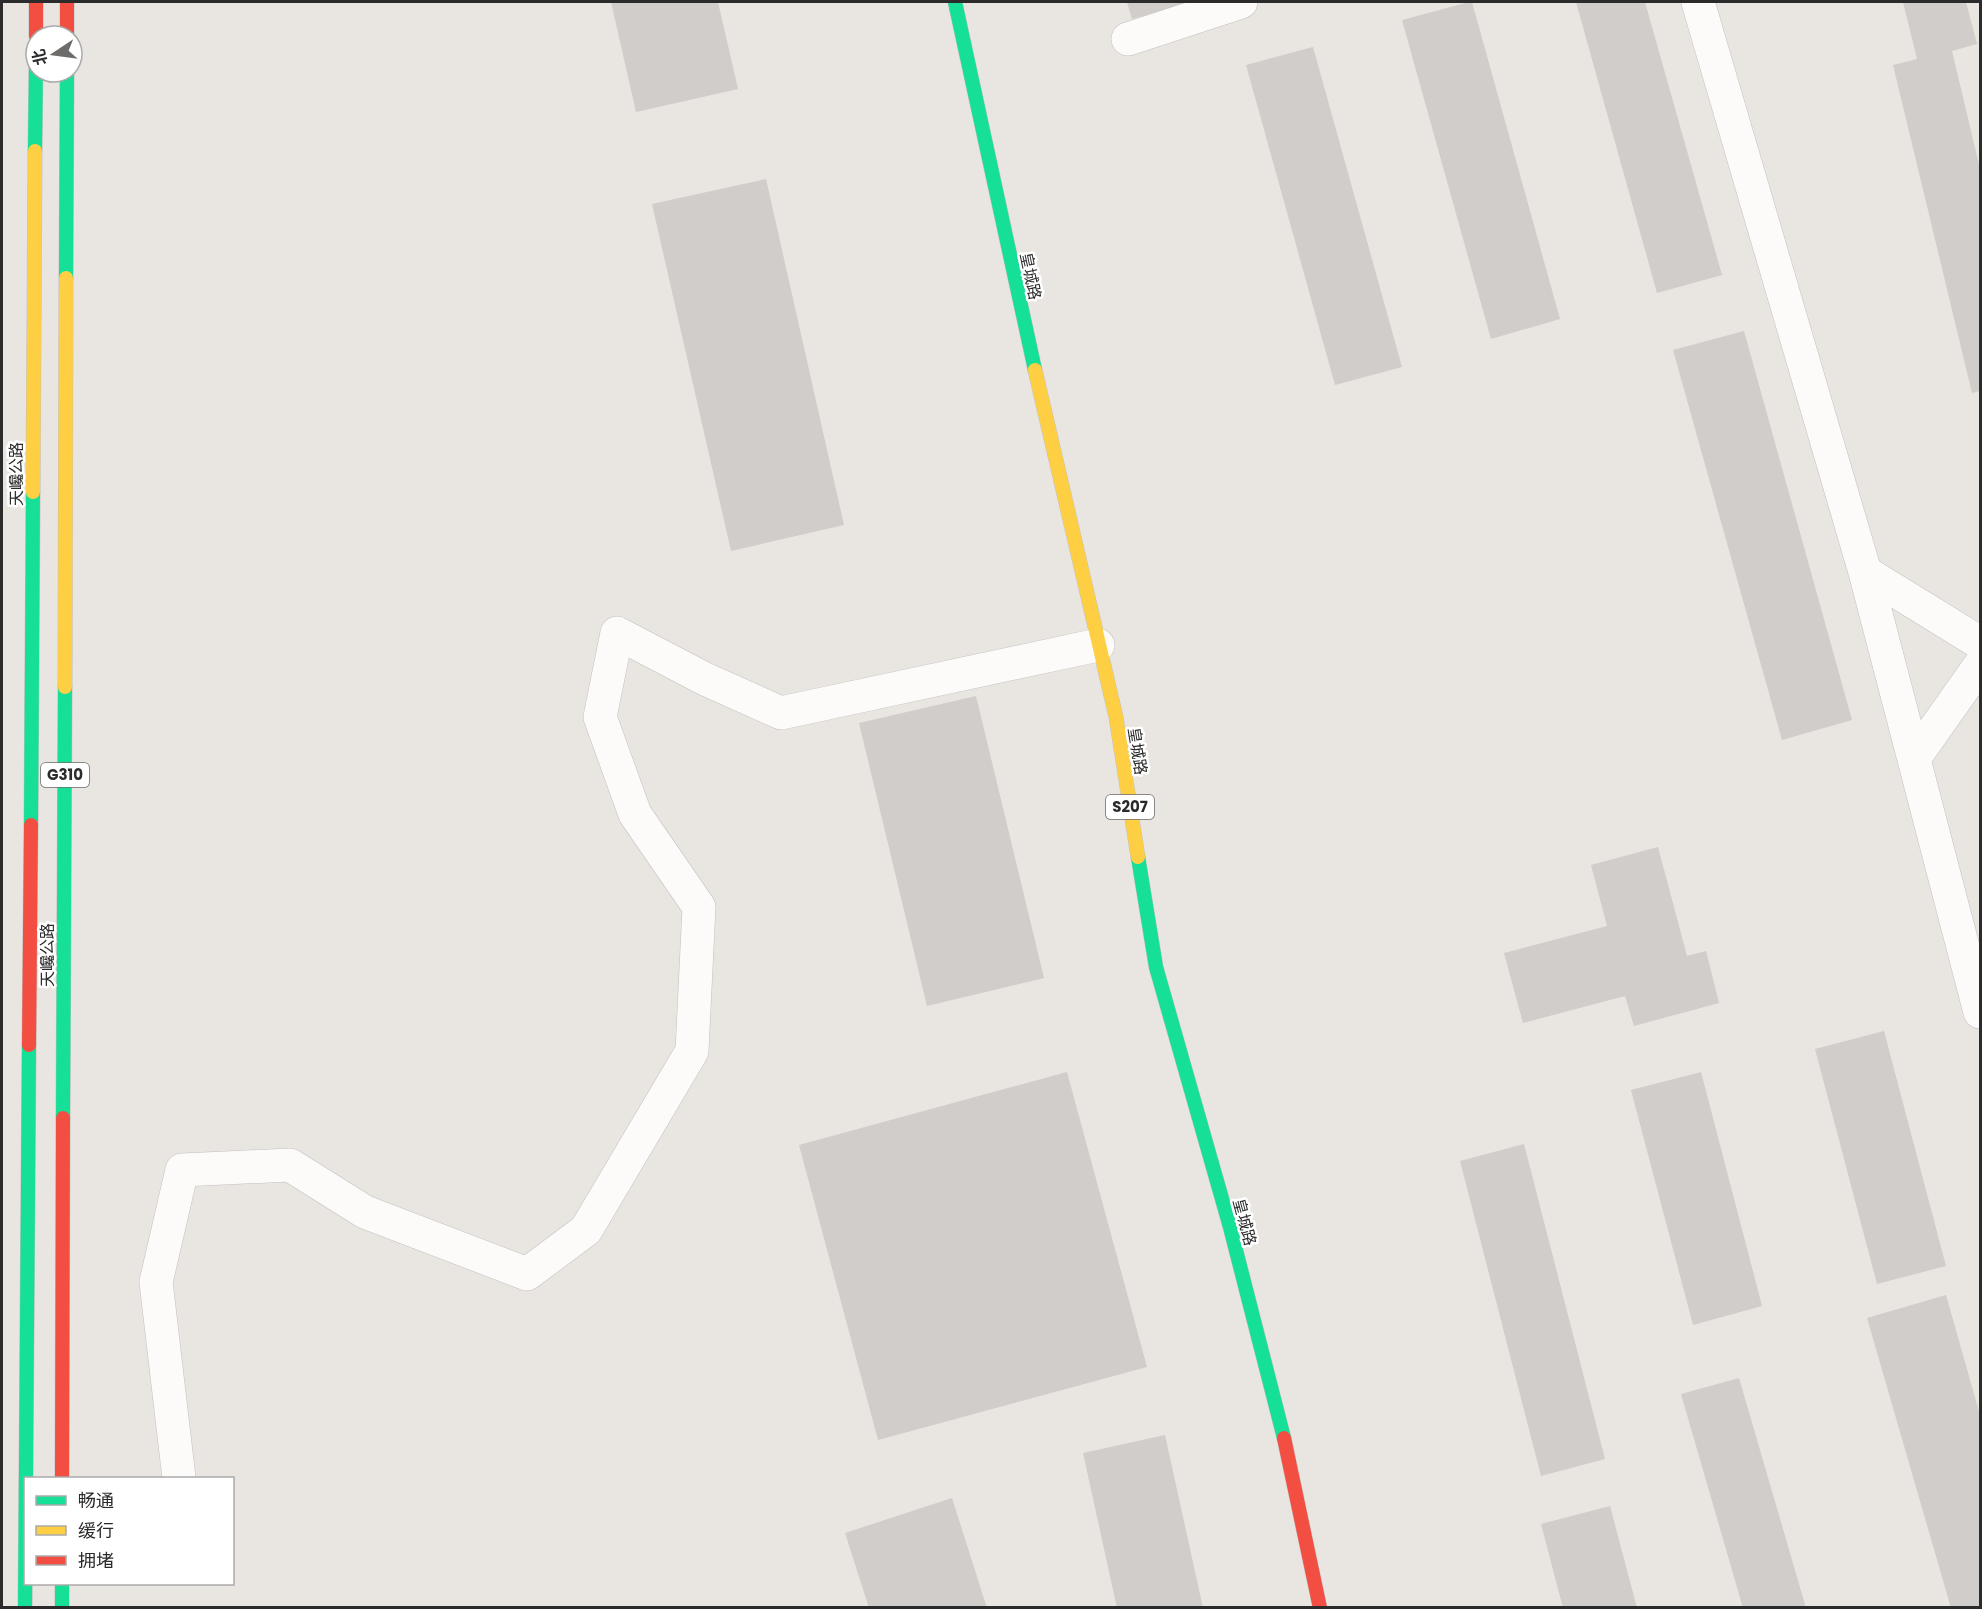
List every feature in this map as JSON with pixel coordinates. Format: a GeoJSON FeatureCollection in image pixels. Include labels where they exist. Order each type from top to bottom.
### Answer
{"type":"FeatureCollection","features":[{"type":"Feature","properties":{"kind":"main road"},"geometry":{"type":"LineString","coordinates":[[36,2],[36,24]]}},
{"type":"Feature","properties":{"kind":"main road"},"geometry":{"type":"LineString","coordinates":[[67,2],[67,24]]}},
{"type":"Feature","properties":{"kind":"main road","name":"皇城路"},"geometry":{"type":"LineString","coordinates":[[955,2],[1055,464],[1116,717],[1156,967],[1230,1227],[1296,1486],[1320,1608]]}},
{"type":"Feature","properties":{"kind":"main road","name":"天巉公路"},"geometry":{"type":"LineString","coordinates":[[27,1477],[36,84]]}},
{"type":"Feature","properties":{"kind":"main road","name":"天巉公路"},"geometry":{"type":"LineString","coordinates":[[62,1477],[67,84]]}},
{"type":"Feature","properties":{"kind":"main road","name":"天巉公路"},"geometry":{"type":"LineString","coordinates":[[26,1585],[26,1608]]}},
{"type":"Feature","properties":{"kind":"main road"},"geometry":{"type":"LineString","coordinates":[[62,1585],[62,1608]]}},
{"type":"Feature","properties":{"kind":"street"},"geometry":{"type":"LineString","coordinates":[[1128,39],[1241,2]]}},
{"type":"Feature","properties":{"kind":"street"},"geometry":{"type":"LineString","coordinates":[[1698,2],[1865,572],[1980,1012]]}},
{"type":"Feature","properties":{"kind":"street"},"geometry":{"type":"LineString","coordinates":[[1865,572],[1980,643]]}},
{"type":"Feature","properties":{"kind":"street"},"geometry":{"type":"LineString","coordinates":[[179,1477],[156,1282],[182,1170],[290,1165],[365,1212],[527,1274],[586,1230],[692,1051],[699,907],[635,814],[600,717],[617,633],[705,680],[782,713],[1098,645]]}},
{"type":"Feature","properties":{"kind":"street"},"geometry":{"type":"LineString","coordinates":[[1915,757],[1980,665]]}},
{"type":"Feature","properties":{"kind":"building"},"geometry":{"type":"Polygon","coordinates":[[[611,2],[718,2],[738,89],[636,112],[611,2]]]}},
{"type":"Feature","properties":{"kind":"building"},"geometry":{"type":"Polygon","coordinates":[[[1127,2],[1190,2],[1132,19],[1127,2]]]}},
{"type":"Feature","properties":{"kind":"building"},"geometry":{"type":"Polygon","coordinates":[[[1472,2],[1560,319],[1491,339],[1402,20],[1472,2]]]}},
{"type":"Feature","properties":{"kind":"building"},"geometry":{"type":"Polygon","coordinates":[[[1576,2],[1645,2],[1722,275],[1657,293],[1576,2]]]}},
{"type":"Feature","properties":{"kind":"building"},"geometry":{"type":"Polygon","coordinates":[[[1903,2],[1966,2],[1977,44],[1952,51],[1980,169],[1980,391],[1972,393],[1893,65],[1917,59],[1903,2]]]}},
{"type":"Feature","properties":{"kind":"building"},"geometry":{"type":"Polygon","coordinates":[[[1313,47],[1402,367],[1335,385],[1246,65],[1313,47]]]}},
{"type":"Feature","properties":{"kind":"building"},"geometry":{"type":"Polygon","coordinates":[[[766,179],[844,525],[731,551],[652,204],[766,179]]]}},
{"type":"Feature","properties":{"kind":"building"},"geometry":{"type":"Polygon","coordinates":[[[1744,331],[1852,720],[1782,740],[1673,350],[1744,331]]]}},
{"type":"Feature","properties":{"kind":"building"},"geometry":{"type":"Polygon","coordinates":[[[976,696],[1044,978],[927,1006],[859,723],[976,696]]]}},
{"type":"Feature","properties":{"kind":"building"},"geometry":{"type":"Polygon","coordinates":[[[1658,847],[1687,956],[1706,951],[1719,1003],[1634,1026],[1625,996],[1523,1023],[1504,953],[1607,926],[1591,865],[1658,847]]]}},
{"type":"Feature","properties":{"kind":"building"},"geometry":{"type":"Polygon","coordinates":[[[1884,1031],[1946,1266],[1877,1284],[1815,1049],[1884,1031]]]}},
{"type":"Feature","properties":{"kind":"building"},"geometry":{"type":"Polygon","coordinates":[[[1067,1072],[1147,1367],[878,1440],[799,1145],[1067,1072]]]}},
{"type":"Feature","properties":{"kind":"building"},"geometry":{"type":"Polygon","coordinates":[[[1701,1072],[1762,1306],[1693,1325],[1631,1090],[1701,1072]]]}},
{"type":"Feature","properties":{"kind":"building"},"geometry":{"type":"Polygon","coordinates":[[[1524,1144],[1605,1459],[1541,1476],[1460,1161],[1524,1144]]]}},
{"type":"Feature","properties":{"kind":"building"},"geometry":{"type":"Polygon","coordinates":[[[1946,1295],[1980,1415],[1980,1608],[1951,1608],[1867,1318],[1946,1295]]]}},
{"type":"Feature","properties":{"kind":"building"},"geometry":{"type":"Polygon","coordinates":[[[1739,1378],[1806,1608],[1743,1608],[1681,1394],[1739,1378]]]}},
{"type":"Feature","properties":{"kind":"building"},"geometry":{"type":"Polygon","coordinates":[[[1165,1435],[1203,1608],[1117,1608],[1083,1453],[1165,1435]]]}},
{"type":"Feature","properties":{"kind":"building"},"geometry":{"type":"Polygon","coordinates":[[[952,1498],[987,1608],[869,1608],[845,1533],[952,1498]]]}},
{"type":"Feature","properties":{"kind":"building"},"geometry":{"type":"Polygon","coordinates":[[[1610,1506],[1637,1608],[1563,1608],[1541,1524],[1610,1506]]]}},
{"type":"Feature","properties":{"kind":"traffic: fast"},"geometry":{"type":"LineString","coordinates":[[955,2],[1035,370]]}},
{"type":"Feature","properties":{"kind":"traffic: fast"},"geometry":{"type":"LineString","coordinates":[[35,151],[36,84]]}},
{"type":"Feature","properties":{"kind":"traffic: fast"},"geometry":{"type":"LineString","coordinates":[[66,278],[67,84]]}},
{"type":"Feature","properties":{"kind":"traffic: fast"},"geometry":{"type":"LineString","coordinates":[[31,825],[33,492]]}},
{"type":"Feature","properties":{"kind":"traffic: fast"},"geometry":{"type":"LineString","coordinates":[[63,1118],[65,687]]}},
{"type":"Feature","properties":{"kind":"traffic: fast"},"geometry":{"type":"LineString","coordinates":[[1138,857],[1156,967],[1230,1227],[1284,1438]]}},
{"type":"Feature","properties":{"kind":"traffic: fast"},"geometry":{"type":"LineString","coordinates":[[26,1477],[29,1045]]}},
{"type":"Feature","properties":{"kind":"traffic: fast"},"geometry":{"type":"LineString","coordinates":[[25,1585],[25,1608]]}},
{"type":"Feature","properties":{"kind":"traffic: fast"},"geometry":{"type":"LineString","coordinates":[[62,1585],[62,1608]]}},
{"type":"Feature","properties":{"kind":"traffic: slow"},"geometry":{"type":"LineString","coordinates":[[33,492],[35,151]]}},
{"type":"Feature","properties":{"kind":"traffic: slow"},"geometry":{"type":"LineString","coordinates":[[65,687],[66,278]]}},
{"type":"Feature","properties":{"kind":"traffic: slow"},"geometry":{"type":"LineString","coordinates":[[1035,370],[1116,717],[1138,857]]}},
{"type":"Feature","properties":{"kind":"traffic: jam"},"geometry":{"type":"LineString","coordinates":[[36,2],[36,24]]}},
{"type":"Feature","properties":{"kind":"traffic: jam"},"geometry":{"type":"LineString","coordinates":[[67,2],[67,24]]}},
{"type":"Feature","properties":{"kind":"traffic: jam"},"geometry":{"type":"LineString","coordinates":[[29,1045],[31,825]]}},
{"type":"Feature","properties":{"kind":"traffic: jam"},"geometry":{"type":"LineString","coordinates":[[62,1477],[63,1118]]}},
{"type":"Feature","properties":{"kind":"traffic: jam"},"geometry":{"type":"LineString","coordinates":[[1284,1438],[1320,1608]]}}]}
